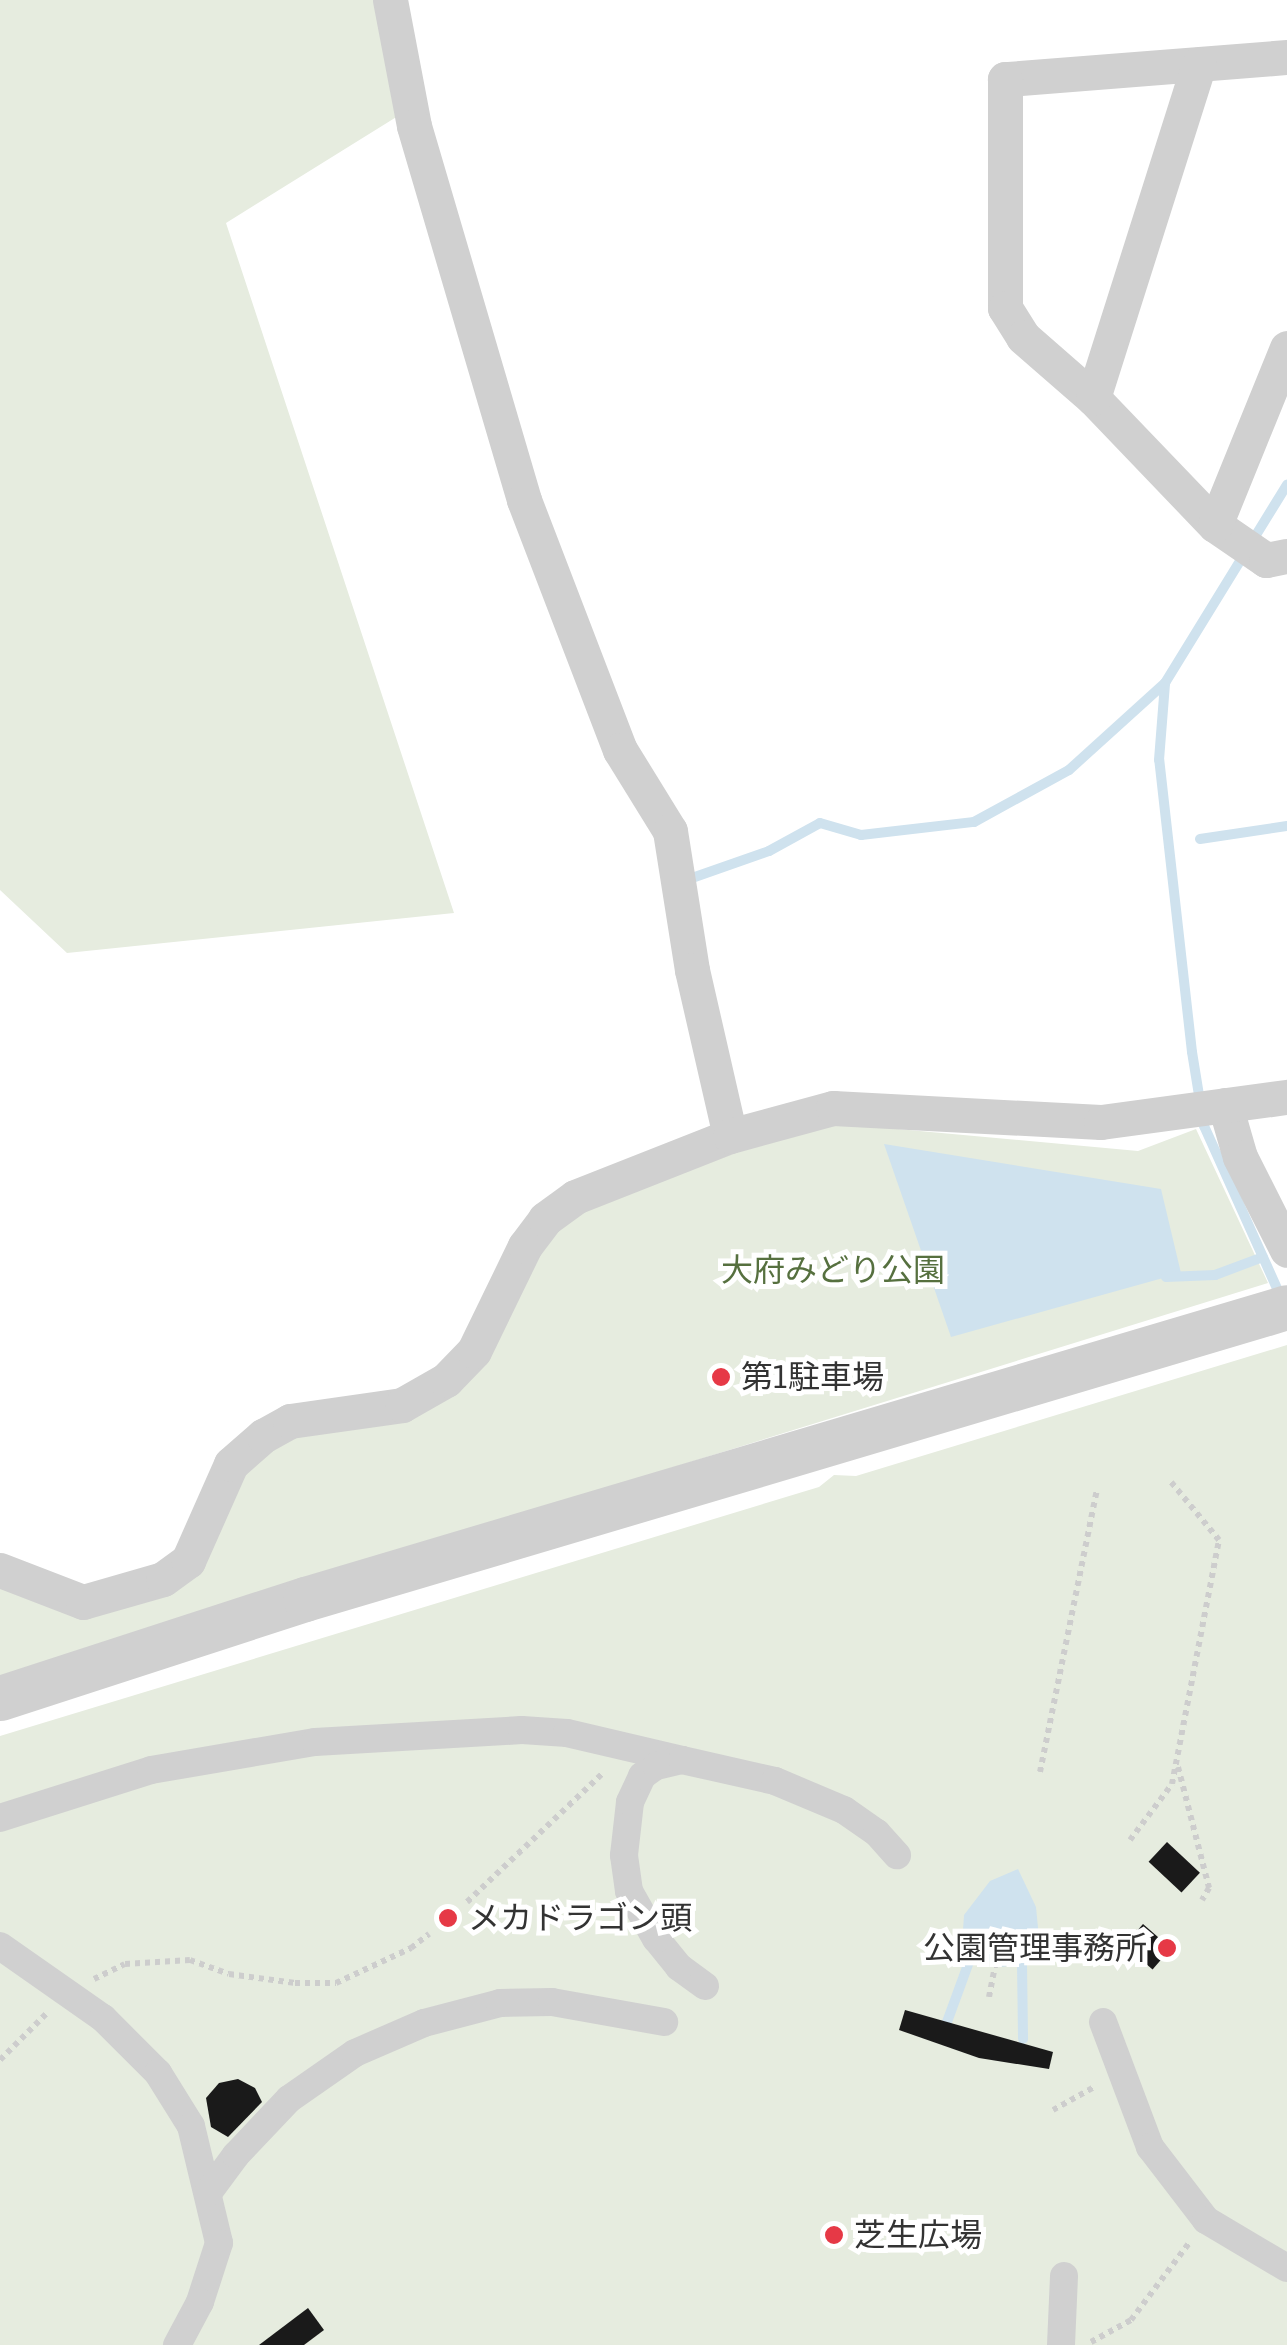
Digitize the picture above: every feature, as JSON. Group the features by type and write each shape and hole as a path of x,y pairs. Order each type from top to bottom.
{"street":[{"path":"390,0 414,126 524,500 620,750 670,831 692,970 730,1136"},
{"path":"1276,558 1224,531 1093,398 1023,337 1004,308 1005,79 1287,58"},
{"path":"1093,398 1198,64"},
{"path":"1224,531 1287,348"},
{"path":"0,1570 83,1602 163,1578 188,1561 231,1464 263,1436 290,1421 402,1406 446,1380 474,1351 524,1246 545,1220 575,1197 730,1136 833,1108 1101,1122 1287,1097"},
{"path":"1209,1109 1240,1157 1287,1250"},
{"path":"0,1698 305,1598 1277,1310"},
{"path":"0,1818 151,1770 314,1742 522,1730 567,1733 775,1781 844,1810 877,1832 898,1855"},
{"path":"682,1760 656,1766 642,1776 630,1802 624,1855 629,1890 640,1914 679,1967 705,1986"},
{"path":"0,1946 103,2018 158,2073 191,2126 218,2243 200,2302 176,2345"},
{"path":"208,2193 236,2155 289,2099 355,2053 424,2024 500,2003 552,2002 664,2022"},
{"path":"1103,2022 1150,2147 1206,2220 1287,2268"},
{"path":"1061,2345 1064,2276"}],"path":[{"path":"1130,1840 1172,1784 1218,1540 1172,1482"},
{"path":"1040,1772 1096,1490"},
{"path":"467,1902 630,1747"},
{"path":"1177,1762 1210,1888 1202,1900"},
{"path":"0,2060 25,2040 65,1993 125,1964 190,1960 229,1974 295,1984 336,1983 411,1948 430,1934"},
{"path":"989,1996 995,1965"},
{"path":"1053,2110 1092,2090 1116,2062"},
{"path":"1075,2345 1097,2340 1131,2320 1206,2220"}],"green space":[{"path":"0,0 380,0 398,116 226,223 454,913 67,953 0,890"},
{"name":"大府みどり公園","path":"843,1124 1138,1151 1196,1129 1268,1283 0,1676 0,1584 83,1613 189,1582 242,1465 271,1441 409,1415 539,1250 575,1212 805,1127"},
{"path":"1287,1345 1287,2345 0,2345 0,1736 819,1487 834,1475 856,1476"}],"water":[{"path":"884,1144 1161,1189 1181,1273 951,1337"},
{"path":"1018,1869 1036,1907 1040,1948 1022,1964 1001,1967 972,1951 963,1930 964,1915 990,1881"}],"building":[{"path":"1167,1842 1200,1873 1181,1892 1149,1862"},
{"path":"1143,1924 1171,1948 1153,1969 1125,1945"},
{"path":"905,2010 1053,2052 1049,2069 979,2058 899,2030"},
{"path":"238,2079 255,2088 262,2102 228,2137 211,2127 206,2098 219,2083"},
{"path":"308,2308 324,2330 304,2345 259,2345"}],"waterway":[{"path":"1280,1295 1204,1126 1159,760 1165,683 1287,485"},
{"path":"692,878 769,851 820,823 861,835 974,822 1069,770 1165,683"},
{"path":"1200,839 1287,826"},
{"path":"1166,1277 1215,1275 1263,1257"},
{"path":"947,2022 973,1951"},
{"path":"1022,1964 1023,2039"}],"place":[{"name":"第1駐車場","path":"721,1377"},
{"name":"メカドラゴン頭","path":"448,1918"},
{"name":"公園管理事務所","path":"1167,1948"},
{"name":"芝生広場","path":"834,2235"}]}
